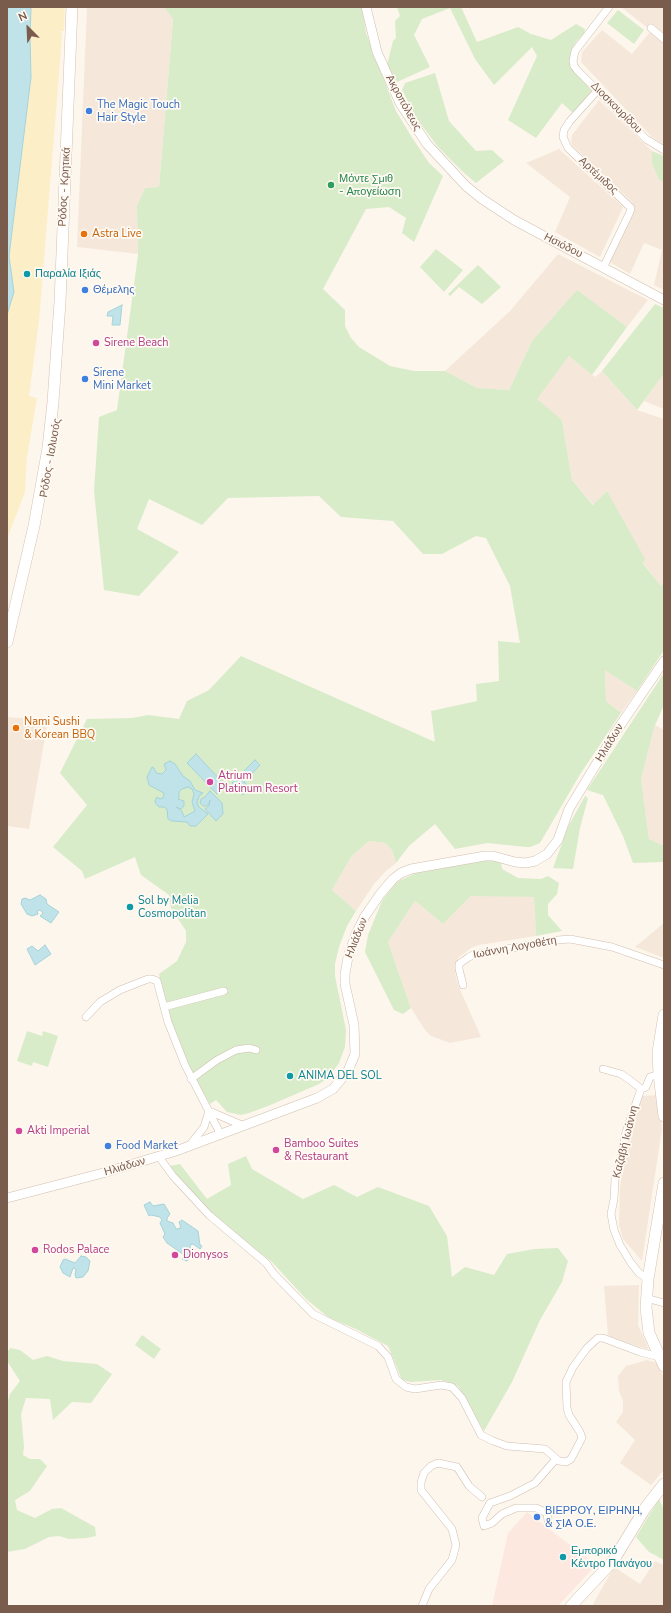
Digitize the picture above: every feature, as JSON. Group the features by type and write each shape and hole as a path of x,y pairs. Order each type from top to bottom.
{"main road":[{"name":"Ρόδος - Κρητικά","path":"56,367 69,116 72,7"},
{"name":"Ρόδος - Κρητικά","path":"65,348 79,7"},
{"name":"Ρόδος - Ιαλυσός","path":"34,526 47,490 60,404 65,348"},
{"name":"Ρόδος - Ιαλυσός","path":"34,526 48,448 56,367"},
{"path":"7,642 34,526"},
{"path":"664,1015 658,1052 664,1112"},
{"path":"662,1361 647,1326 646,1298 664,1183"},
{"path":"571,1606 613,1561 649,1503 664,1484"}],"street":[{"name":"Ακροπόλεως","path":"366,7 378,52 400,103 427,144 466,186"},
{"name":"Διοσκουρίδου","path":"609,7 575,51 573,61 577,70 646,139 664,150"},
{"path":"651,28 664,39"},
{"name":"Αρτέμιδος","path":"597,90 570,121 564,130 563,137 568,148 631,208 603,268"},
{"name":"Ησιόδου","path":"466,186 482,199 514,220 664,300"},
{"name":"Ηλιάδων","path":"7,1198 103,1173 189,1147 317,1098 333,1089 348,1071 355,1054 356,1044 354,1025 345,984 347,962 359,928 375,900 387,885 401,873 406,871 443,862 489,856 526,863 547,854 558,840 569,809 615,733 664,661"},
{"name":"Ιωάννη Λογοθέτη","path":"463,985 459,964 473,955 558,940 570,939 612,947 664,966"},
{"path":"86,1017 100,1002 120,990 152,978 157,981 164,1007 185,1065 221,1135"},
{"path":"164,1007 224,991"},
{"path":"191,1078 217,1060 236,1050 249,1048 256,1050"},
{"path":"603,1069 621,1074 641,1089 646,1087 650,1076 659,1074"},
{"name":"Καζαβή Ιωάννη","path":"641,1089 626,1132 620,1169 615,1179 614,1199 611,1214 614,1230 620,1245 631,1263 648,1279"},
{"path":"209,1111 244,1126"},
{"path":"189,1147 204,1127 209,1111"},
{"path":"159,1157 173,1176 209,1215 266,1263 274,1274 313,1314 366,1340 384,1351 388,1357 394,1375 400,1384 415,1389 441,1385 452,1387 462,1398 481,1435 506,1446 545,1449 559,1461 566,1462 571,1459 582,1438 580,1432 569,1415 567,1408 566,1382 573,1367 593,1341 598,1338 603,1338 662,1361"},
{"path":"646,1298 664,1303"},
{"path":"548,1521 547,1512 536,1508 516,1508 502,1514 492,1523 484,1526 482,1518 490,1503 510,1496 534,1483 556,1459"},
{"path":"422,1606 430,1589 452,1560 456,1545 452,1529 421,1490 421,1482 424,1473 431,1466 438,1463 457,1467 470,1486 482,1497"}],"shaded area":[{"path":"87,7 164,7 173,18 159,187 145,188 137,206 138,254 77,247"},
{"path":"621,7 664,7 664,34 654,25 649,29"},
{"path":"602,30 632,54 650,32 664,43 664,145 652,137 581,62 582,52"},
{"path":"599,100 652,151 652,164 659,180 664,182 664,290 654,285 662,250 644,243 630,274 608,261 634,207 632,202 572,145 571,141 572,135"},
{"path":"559,149 623,207 600,257 555,232 570,197 526,163"},
{"path":"558,254 648,300 627,327 577,291 532,341 509,390 477,388 445,371 510,311"},
{"path":"569,356 595,377 602,371 637,410 664,419 664,582 661,586 643,562 607,491 594,505 572,480 562,420 536,399"},
{"path":"664,374 664,409 644,401"},
{"path":"605,669 637,691 621,713 606,701"},
{"path":"7,717 48,720 29,829 7,826"},
{"path":"655,725 664,730 664,846 649,839 641,779"},
{"path":"369,841 385,843 392,850 396,863 374,884 356,911 332,890 351,857"},
{"path":"487,895 534,897 536,936 479,945 471,948 458,958 455,973 458,985 481,1037 450,1043 431,1036 425,1030 411,1008 388,942 415,901 443,924 471,896"},
{"path":"664,923 664,958 635,947"},
{"path":"658,1095 662,1129 642,1261 623,1239 619,1225 620,1188 627,1133 638,1096"},
{"path":"639,1285 638,1325 649,1350 608,1336 604,1286"},
{"path":"647,1360 657,1363 664,1378 664,1470 651,1485 620,1463 635,1440 616,1422 623,1412 623,1401 619,1391 618,1376 626,1366"},
{"path":"527,1512 596,1565 558,1606 492,1606 508,1533"},
{"path":"655,1561 664,1565 664,1606 592,1606 614,1567 640,1584"}],"green space":[{"path":"164,7 362,7 366,33 396,111 429,163 443,176 414,242 402,233 406,218 389,207 366,209 323,289 345,310 345,326 351,338 359,347 390,366 414,371 445,371 477,388 509,390 532,341 577,290 627,327 592,375 569,356 537,399 562,420 572,480 593,505 607,491 645,559 643,563 661,586 664,582 664,650 637,691 605,670 606,701 621,713 579,776 540,843 526,847 487,843 455,849 435,824 409,846 396,863 392,850 385,843 369,841 351,857 332,890 356,911 347,926 339,947 335,964 335,976 346,1030 345,1047 339,1063 327,1079 319,1084 268,1106 241,1115 227,1112 216,1100 210,1104 191,1071 167,1011 159,974 177,961 186,942 186,931 171,908 169,895 141,875 135,857 85,879 82,871 53,847 87,805 60,773 87,719 132,718 148,715 179,719 187,701 209,690 241,656 435,742 431,711 477,701 476,684 499,681 498,641 520,643 510,586 486,538 476,536 442,554 423,554 393,521 341,517 319,496 228,498 202,525 149,499 137,529 179,552 139,596 104,590 94,491 99,417 117,410 138,255 137,206 145,188 159,187 173,19"},
{"path":"397,7 461,7 477,42 518,27 531,34 551,40 576,24 585,29 584,33 576,42 571,51 570,58 574,71 594,93 574,114 562,103 536,138 508,120 537,56 532,47 494,85 475,59 450,8 422,19 414,35 430,67 395,83 387,65 393,41 396,38 395,21 400,16"},
{"path":"618,10 644,30 634,44 607,23"},
{"path":"435,73 449,121 476,151 492,150 504,161 476,183 438,147 417,119 402,90 405,83"},
{"path":"652,151 664,156 664,182 659,180 652,164"},
{"path":"436,249 463,270 444,292 420,267"},
{"path":"478,265 501,287 482,304 459,287 450,296 448,294"},
{"path":"655,304 664,308 664,374 637,410 602,371"},
{"path":"664,673 664,705 655,725 641,779 649,839 664,846 664,862 633,863 623,836 603,795 587,790"},
{"path":"585,796 588,798 580,828 573,869 553,868 568,827"},
{"path":"483,858 501,862 502,869 518,878 541,879 548,876 559,883 557,894 548,904 548,915 562,931 536,936 534,897 471,896 443,924 415,901 388,942 411,1008 403,1014 394,1010 365,952 368,935 382,901 395,884 416,873 470,863"},
{"path":"27,1031 42,1036 43,1031 58,1036 48,1067 33,1062 32,1066 17,1061"},
{"path":"246,1156 252,1169 303,1199 334,1185 357,1197 378,1187 429,1206 447,1236 452,1277 465,1267 494,1275 507,1254 534,1249 558,1248 568,1261 562,1282 540,1320 512,1382 484,1431 458,1386 441,1380 411,1382 402,1380 388,1346 356,1329 329,1318 305,1298 272,1262 211,1216 164,1167 180,1164 207,1199 231,1185 228,1164"},
{"path":"142,1335 161,1349 154,1359 135,1345"},
{"path":"10,1348 20,1350 33,1360 47,1356 63,1361 97,1364 112,1374 91,1403 72,1402 53,1420 50,1399 26,1398 21,1414 24,1446 23,1455 30,1459 40,1459 47,1466 30,1491 15,1500 17,1510 35,1518 52,1509 61,1508 95,1527 96,1536 69,1539 59,1536 49,1537 25,1549 7,1552 7,1404 10,1394 20,1381 7,1361 7,1353"},
{"path":"659,1499 664,1509 664,1560 649,1552 636,1537"}],"sand":[{"name":"Παραλία Ιξιάς","path":"31,7 65,7 64,31 61,31 62,37 39,321 29,396 37,398 27,457 25,492 7,539 7,315 14,292 9,256 31,77"}],"water":[{"path":"7,7 31,7 31,77 9,256 14,292 7,315"},
{"path":"122,305 120,325 112,325 113,316 107,316 108,312"},
{"path":"196,754 225,785 217,794 187,763"},
{"path":"255,760 260,765 244,782 250,788 243,795 232,783"},
{"path":"170,761 175,764 183,776 190,781 195,790 203,793 199,796 197,803 199,807 208,814 196,826 190,826 187,822 172,821 168,819 167,809 164,807 159,807 156,804 155,801 157,797 160,799 163,798 164,793 149,785 147,777 152,767 156,773 162,774 166,770 164,764","holes":["188,787 192,789 194,794 192,802 195,811 184,817 182,811 176,807 181,809 184,806 184,801 178,799 179,792"]},
{"path":"210,791 222,803 223,814 216,821 205,809 209,806 210,800 209,804 206,806 203,806 200,803 201,799"},
{"path":"40,895 46,899 47,904 59,912 51,923 40,916 43,913 40,910 37,911 38,914 32,916 27,914 21,904 22,899 25,898 30,900"},
{"path":"45,945 51,954 35,965 27,949 32,946 38,951"},
{"path":"150,1202 153,1206 164,1204 170,1214 167,1221 173,1223 176,1229 181,1228 179,1222 182,1220 198,1231 200,1245 202,1246 200,1249 193,1244 190,1245 191,1256 187,1261 182,1259 184,1255 167,1243 163,1237 165,1234 160,1223 162,1220 160,1217 149,1216 144,1205"},
{"path":"81,1256 86,1257 90,1261 88,1271 83,1277 76,1278 76,1269 73,1268 70,1277 63,1273 60,1267 63,1260 65,1259 75,1263"}],"place":[{"name":"The Magic Touch Hair Style","path":"89,111"},
{"name":"Μόντε Σμιθ - Απογείωση","path":"331,185"},
{"name":"Astra Live","path":"84,234"},
{"name":"Παραλία Ιξιάς","path":"27,274"},
{"name":"Θέμελης","path":"85,290"},
{"name":"Sirene Beach","path":"96,343"},
{"name":"Sirene Mini Market","path":"85,379"},
{"name":"Nami Sushi & Korean BBQ","path":"16,728"},
{"name":"Atrium Platinum Resort","path":"210,782"},
{"name":"Sol by Melia Cosmopolitan","path":"130,907"},
{"name":"ANIMA DEL SOL","path":"290,1076"},
{"name":"Akti Imperial","path":"19,1131"},
{"name":"Food Market","path":"108,1146"},
{"name":"Bamboo Suites & Restaurant","path":"276,1150"},
{"name":"Rodos Palace","path":"35,1250"},
{"name":"Dionysos","path":"175,1255"},
{"name":"ΒΙΕΡΡΟΥ, ΕΙΡΗΝΗ, & ΣΙΑ Ο.Ε.","path":"537,1517"},
{"name":"Εμπορικό Κέντρο Πανάγου","path":"563,1557"}]}
